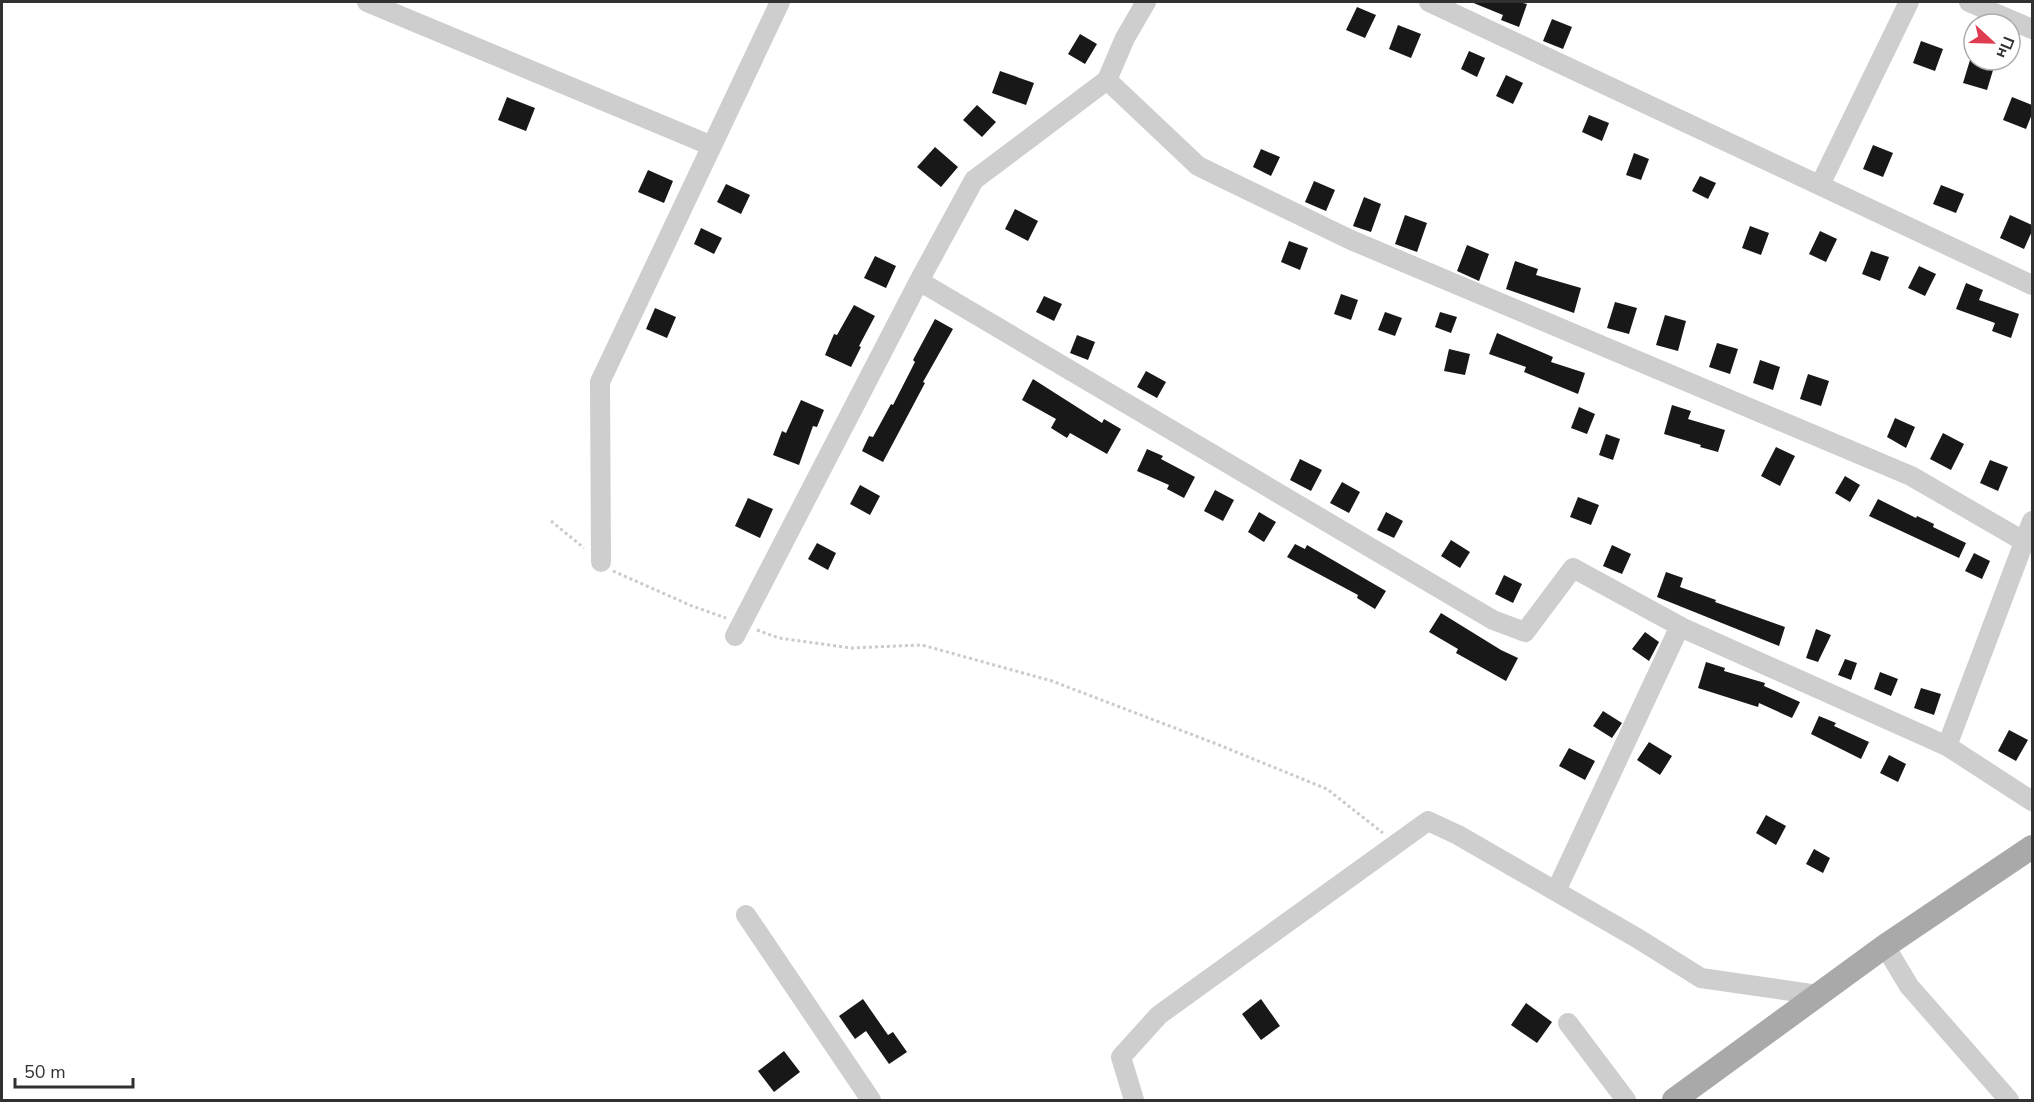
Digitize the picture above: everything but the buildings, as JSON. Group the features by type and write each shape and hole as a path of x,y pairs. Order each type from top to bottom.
{"main road":[{"path":"1674,1101 1885,946 2032,847"}],"street":[{"path":"368,2 712,146"},
{"path":"601,562 600,382 780,2"},
{"path":"738,629 974,180 1107,80 1125,38 1146,2"},
{"path":"1429,2 2032,285"},
{"path":"1820,185 1909,2"},
{"path":"1969,2 2032,29"},
{"path":"1107,80 1198,166 1351,240 1911,476 2025,542"},
{"path":"919,281 1493,620 1525,632 1573,568 1680,626 1947,747 2032,801"},
{"path":"1947,747 2032,521"},
{"path":"1556,891 1680,626"},
{"path":"1134,1101 1120,1057 1159,1015 1428,821 1458,835 1556,891 1701,978 1818,995"},
{"path":"746,915 871,1101"},
{"path":"1885,946 1909,986 2009,1101"},
{"path":"1568,1023 1626,1101"}],"path":[{"path":"551,521 616,574 692,606 738,629 780,638 851,648 922,645 1052,681 1327,789 1396,843"}]}
